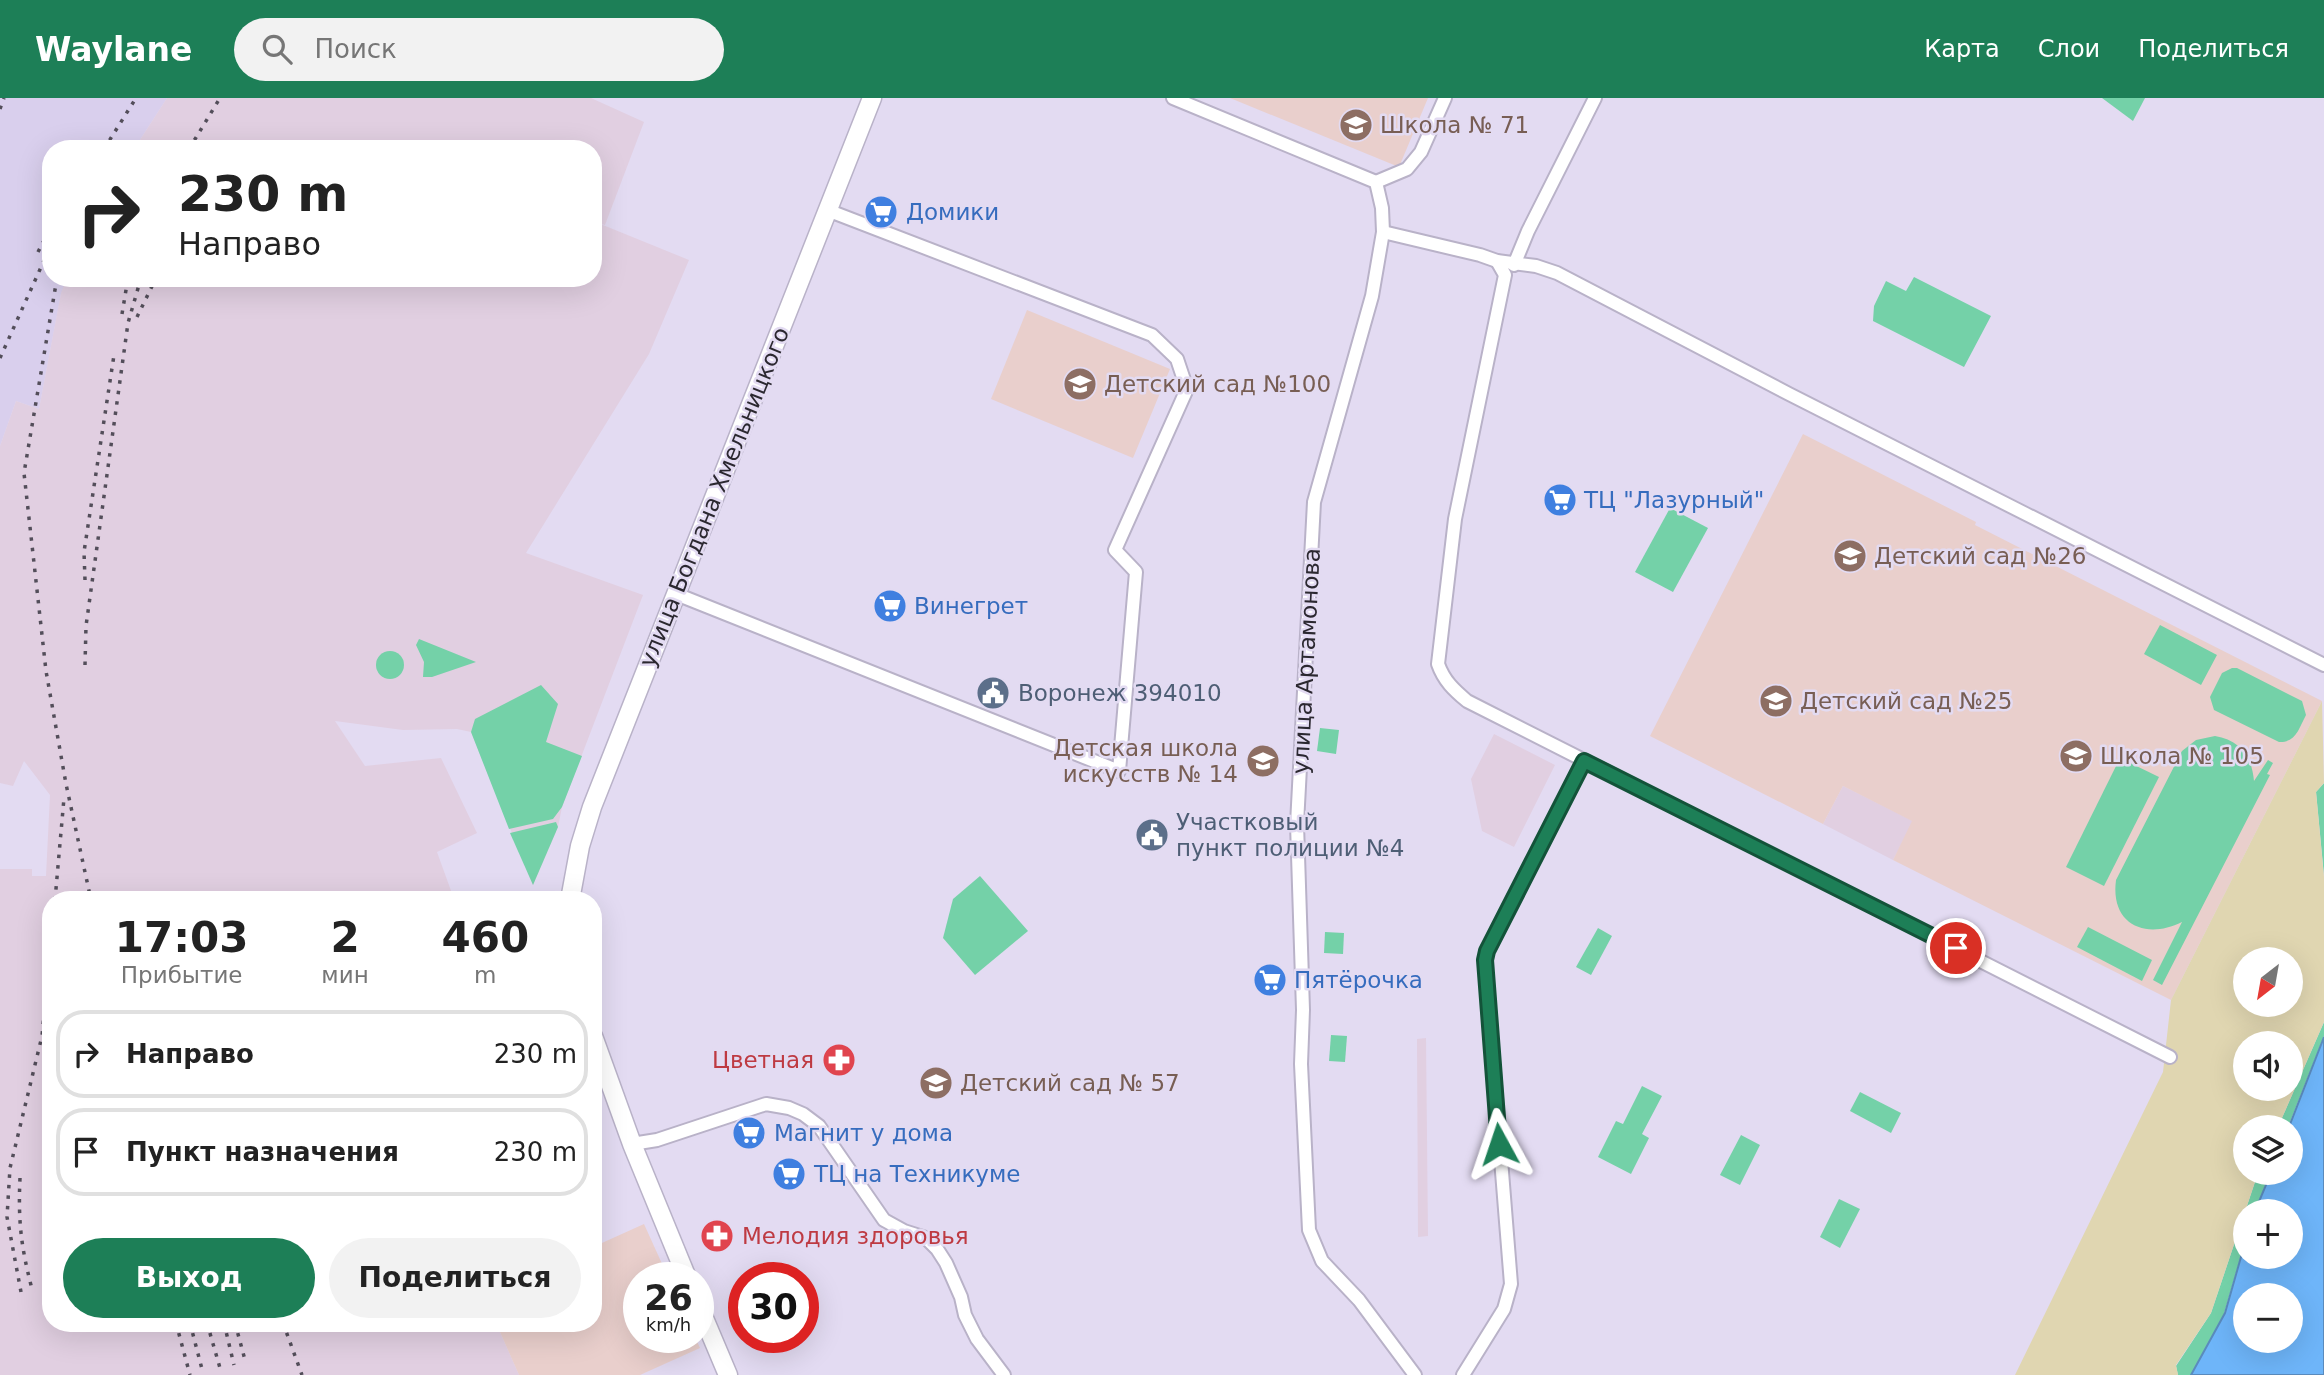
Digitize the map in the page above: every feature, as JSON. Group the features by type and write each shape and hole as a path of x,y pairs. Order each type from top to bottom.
{"main road":[{"name":"улица Богдана Хмельницкого","path":"572,891 580,846 592,807 872,98"},
{"path":"602,1061 632,1144 680,1262"},
{"path":"714,1342 728,1375"}],"street":[{"path":"1173,98 1376,182 1407,169 1421,152 1445,98"},
{"path":"1514,265 1532,223 1595,98"},
{"name":"улица Артамонова","path":"1376,182 1382,208 1383,232 1372,296 1314,502 1297,824 1303,1010 1301,1064 1309,1230 1322,1261 1359,1300 1415,1375"},
{"path":"676,594 1119,771 1136,572 1115,550 1187,389 1177,359 1152,335 827,210"},
{"path":"1383,232 1557,273 1789,394 2324,665"},
{"path":"1497,261 1505,275 1455,519 1438,664 1443,678 1467,701 2170,1057"},
{"path":"1463,1375 1504,1309 1511,1284 1485,960 1487,951 1584,761"},
{"path":"632,1144 657,1140 766,1104 789,1108 803,1114 818,1126 884,1220 904,1231 926,1238 937,1249 961,1297 965,1315 977,1339 1004,1375"}],"shaded area":[{"path":"0,98 167,98 140,140 42,140 42,287 64,287 39,409 16,401 0,446"},
{"path":"167,98 591,98 644,122 605,225 602,224 602,140 140,140"},
{"name":"Школа № 71","path":"1230,98 1428,98 1399,167"},
{"path":"602,225 689,260 649,354 526,553 643,595 562,807 558,827 533,885 471,732 457,729 403,730 335,721 365,766 441,758 477,833 437,852 451,891 42,891 42,1332 500,1332 519,1375 0,1375 0,869 32,869 32,876 46,876 50,795 24,761 13,786 0,783 0,446 16,401 39,409 63,287 602,287"},
{"name":"Детский сад №100","path":"1027,310 1170,369 1133,458 991,399"},
{"name":"Школа № 105","path":"1803,434 1976,522 1975,525 2322,701 2171,1000 1893,860 1912,821 1843,786 1823,824 1650,736"},
{"path":"1494,734 1555,765 1514,847 1482,831 1471,779"},
{"path":"1843,786 1913,821 1893,860 1823,824"},
{"path":"1426,1038 1428,1236 1418,1237 1417,1039"},
{"path":"644,1224 661,1262 623,1262 623,1353 689,1353 640,1375 519,1375 500,1332 602,1332 602,1243"}],"green space":[{"path":"2102,98 2145,98 2133,121"},
{"path":"1914,277 1991,316 1964,367 1873,321 1874,306 1886,281 1906,291"},
{"path":"1670,508 1708,528 1673,592 1635,572"},
{"path":"2160,625 2217,655 2201,685 2144,654"},
{"path":"419,639 476,662 432,677 423,677 424,662 416,645"},
{"path":"390,651 400,655 404,665 400,675 390,679 380,675 376,665 380,655"},
{"path":"2237,668 2302,701 2306,715 2293,737 2279,742 2214,710 2210,697 2222,673"},
{"path":"541,685 558,704 546,742 582,756 562,807 553,819 509,829 471,732 475,719"},
{"path":"1320,728 1339,730 1336,754 1317,751"},
{"path":"2215,736 2231,741 2243,751 2251,764 2254,781 2268,760 2273,763 2267,774 2270,775 2162,985 2153,980 2182,922 2156,929 2133,925 2119,908 2116,880 2182,751 2196,740"},
{"path":"2120,758 2159,777 2104,886 2066,867"},
{"path":"2324,783 2324,876 2316,792"},
{"path":"556,822 558,827 533,885 510,833"},
{"path":"980,876 1028,931 975,975 943,938 953,899"},
{"path":"2088,927 2152,960 2142,981 2077,947"},
{"path":"1598,928 1612,936 1591,975 1576,967"},
{"path":"1325,932 1344,933 1343,954 1324,953"},
{"path":"2324,1022 2324,1036 2303,1089 2303,1070"},
{"path":"1331,1035 1347,1036 1345,1062 1329,1061"},
{"path":"1642,1086 1662,1096 1642,1134 1649,1138 1631,1174 1598,1157 1616,1121 1623,1124"},
{"path":"1860,1092 1901,1113 1891,1133 1850,1111"},
{"path":"2289,1101 2298,1101 2293,1115 2283,1115"},
{"path":"1741,1135 1760,1145 1740,1185 1720,1175"},
{"path":"2254,1185 2265,1185 2260,1199 2249,1199"},
{"path":"1839,1199 1860,1209 1840,1248 1820,1237"},
{"path":"2233,1248 2233,1269 2237,1269 2223,1317 2191,1375 2178,1375 2176,1366 2211,1313"}],"sand":[{"path":"2322,701 2324,783 2316,792 2324,877 2324,1022 2303,1070 2303,1031 2233,1031 2233,1101 2289,1101 2283,1115 2233,1115 2233,1185 2254,1185 2249,1199 2233,1199 2233,1247 2211,1313 2176,1365 2178,1375 2015,1375 2163,1072 2171,1000"}],"water":[{"path":"2324,1037 2324,1375 2191,1375 2225,1313 2233,1285 2233,1353 2303,1353 2303,1283 2234,1283 2238,1269 2303,1269 2303,1199 2260,1199 2266,1185 2303,1185 2303,1115 2294,1115 2299,1101 2303,1101 2303,1091"}],"railway":[{"path":"0,109 4,98"},
{"path":"110,140 136,98"},
{"path":"194,140 220,98"},
{"path":"38,252 42,244"},
{"path":"0,358 42,265"},
{"path":"55,287 24,473 46,671 89,891"},
{"path":"122,314 126,287"},
{"path":"85,665 86,626 128,323 138,287"},
{"path":"137,317 152,287"},
{"path":"85,580 84,552 114,355"},
{"path":"56,891 64,798"},
{"path":"21,1292 7,1217 10,1168 42,1036"},
{"path":"20,1178 21,1234 32,1289"},
{"path":"178,1332 190,1375"},
{"path":"192,1332 203,1373"},
{"path":"210,1332 220,1368"},
{"path":"226,1332 234,1365"},
{"path":"237,1332 245,1360"},
{"path":"286,1332 302,1375"}],"place":[{"name":"Школа № 71","path":"1356,125"},
{"name":"Домики","path":"881,212"},
{"name":"Детский сад №100","path":"1080,384"},
{"name":"ТЦ \"Лазурный\"","path":"1560,500"},
{"name":"Детский сад №26","path":"1850,556"},
{"name":"Винегрет","path":"890,606"},
{"name":"Воронеж 394010","path":"993,693"},
{"name":"Детский сад №25","path":"1776,701"},
{"name":"Школа № 105","path":"2076,756"},
{"name":"Детская школа искусств № 14","path":"1263,761"},
{"name":"Участковый пункт полиции №4","path":"1152,835"},
{"name":"Пятёрочка","path":"1270,980"},
{"name":"Цветная","path":"839,1060"},
{"name":"Детский сад № 57","path":"936,1083"},
{"name":"Магнит у дома","path":"749,1133"},
{"name":"ТЦ на Техникуме","path":"789,1174"},
{"name":"Мелодия здоровья","path":"717,1236"}],"route":[{"path":"1499,1144 1485,960 1487,951 1584,761 1956,948"}]}
